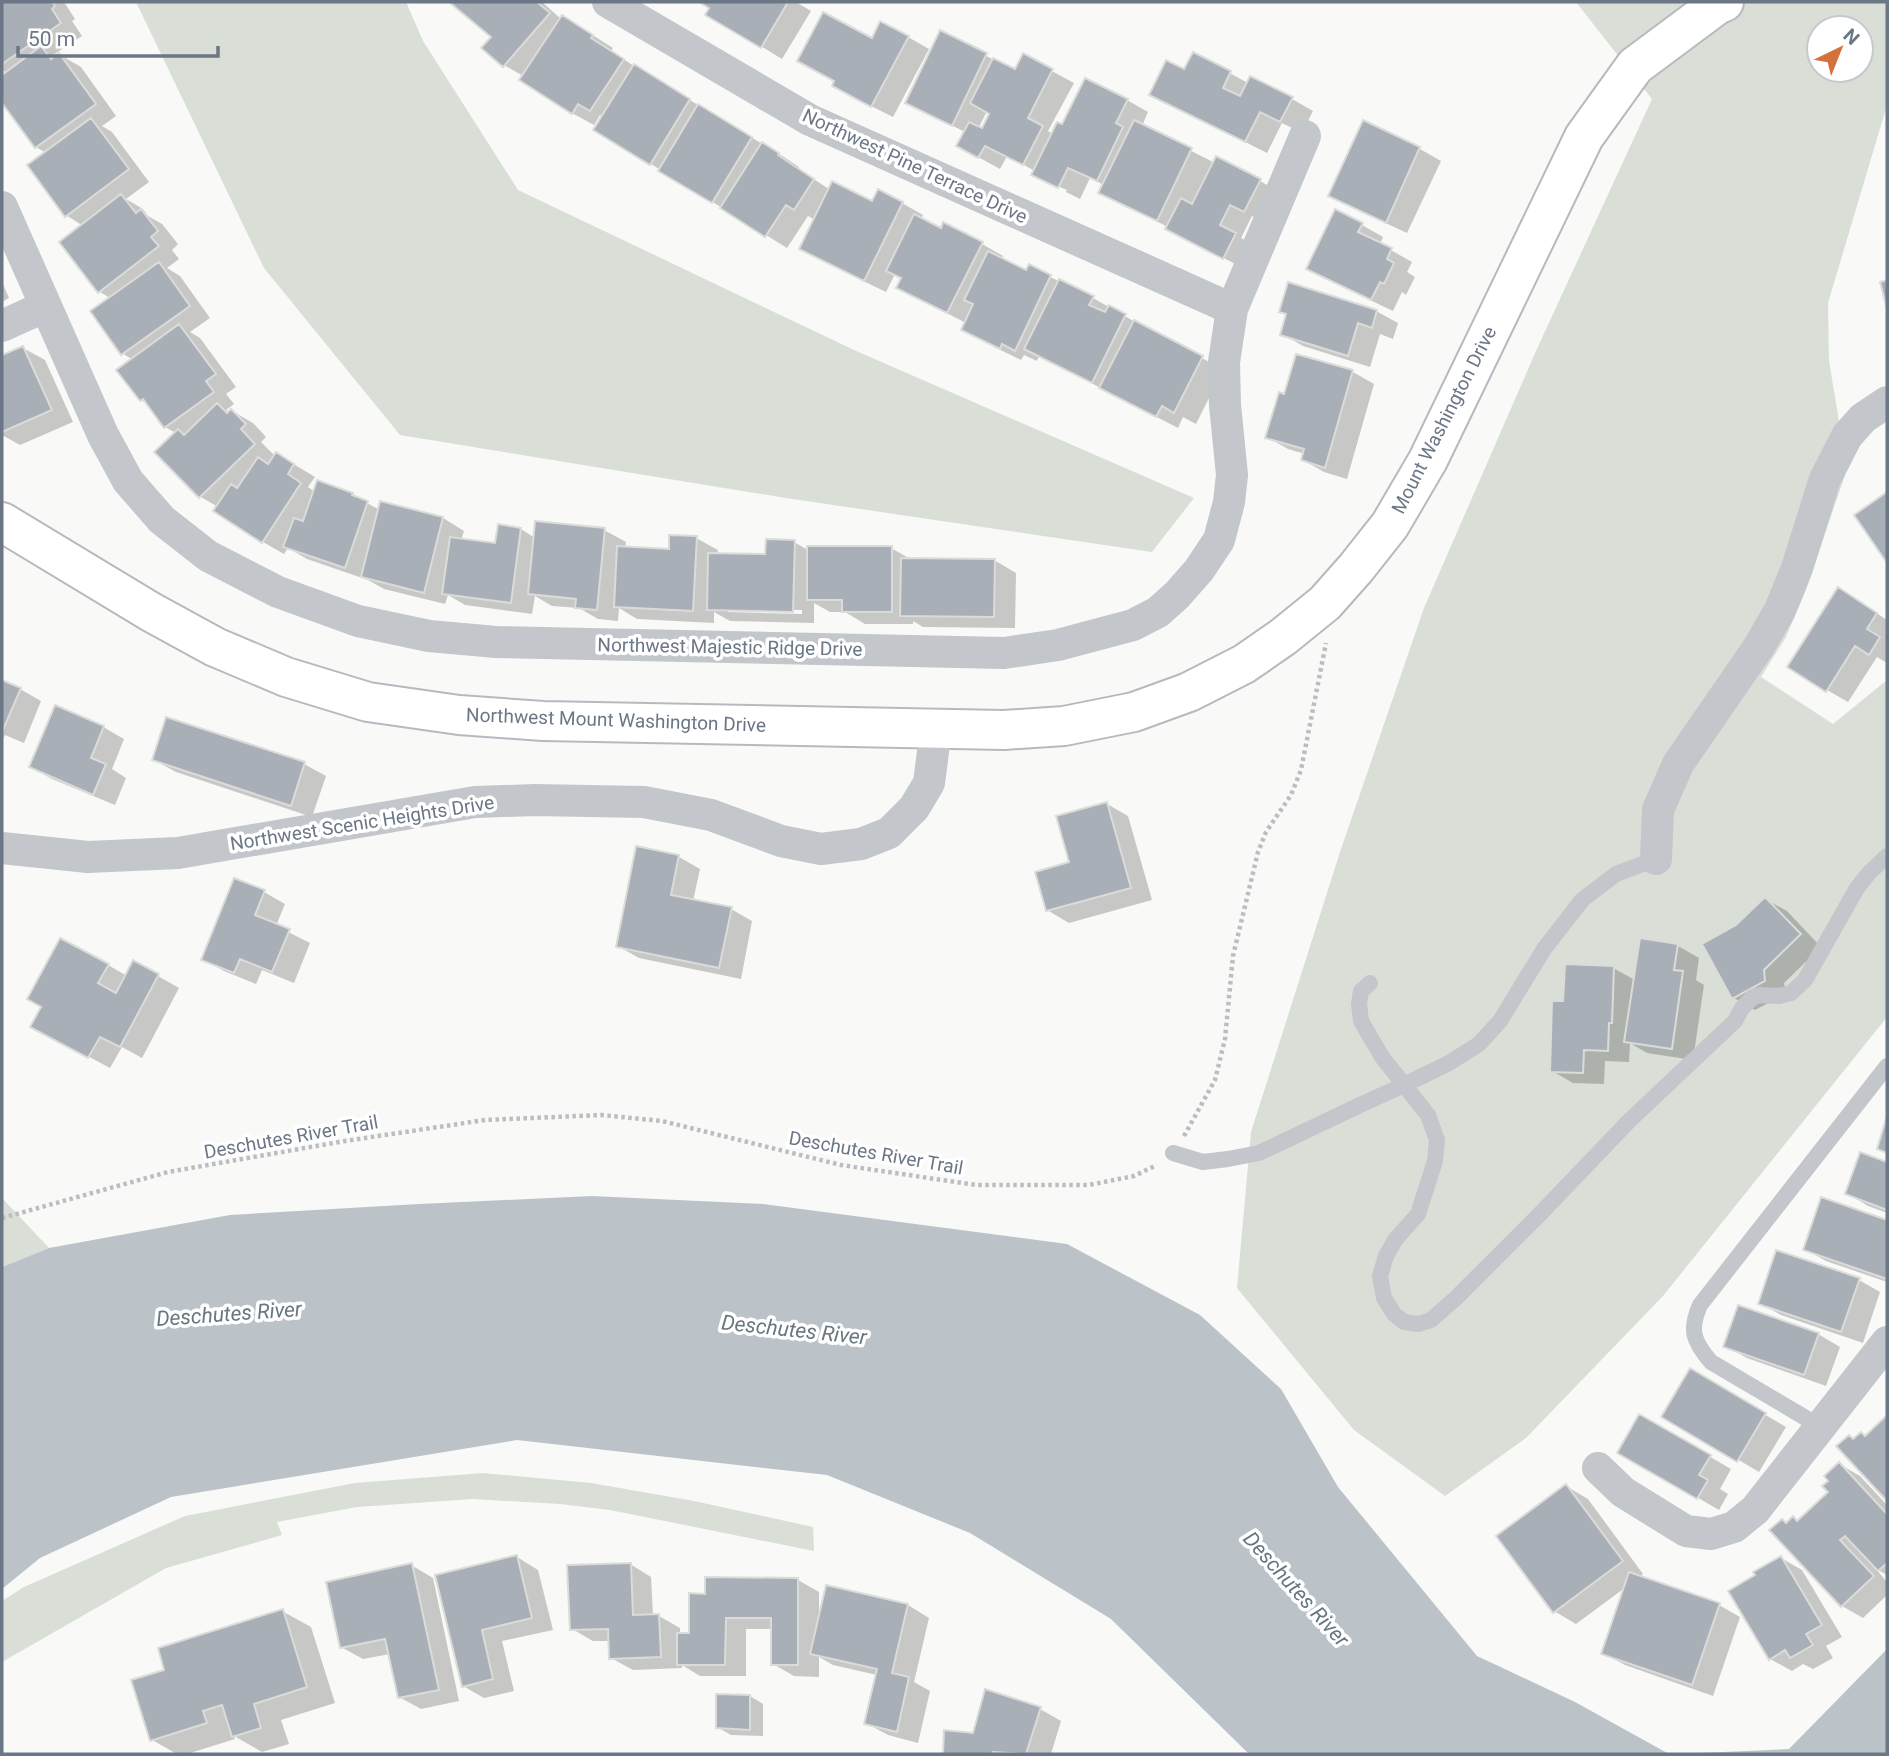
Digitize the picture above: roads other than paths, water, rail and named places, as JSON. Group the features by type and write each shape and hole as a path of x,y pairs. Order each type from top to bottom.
{"main road":[{"name":"Mount Washington Drive","path":"1064,726 1134,712 1189,692 1244,664 1325,603 1390,525 1428,460 1584,138 1635,66 1724,2"},
{"name":"Northwest Mount Washington Drive","path":"2,522 215,648 286,677 368,702 459,715 543,721 1004,730 1064,726"}],"street":[{"name":"Northwest Pine Terrace Drive","path":"608,2 810,120 1232,309"},
{"name":"Northwest Majestic Ridge Drive","path":"2,206 103,435 128,481 162,520 208,556 278,592 358,621 429,636 496,642 1004,653 1058,645 1133,625 1158,612 1199,570 1219,540 1229,502 1232,475 1224,362 1232,309 1305,136"},
{"path":"2,326 46,306"},
{"path":"1656,859 1658,810 1678,764 1758,648 1780,610 1797,568 1825,479 1847,436 1863,418 1887,402"},
{"name":"Northwest Scenic Heights Drive","path":"2,848 88,858 178,853 475,802 535,800 644,802 711,815 782,841 821,849 861,844 889,833 914,808 929,783 936,728"},
{"path":"1598,1468 1623,1492 1686,1531 1711,1534 1734,1527 1755,1510 1887,1342"}],"lane":[{"path":"1370,983 1361,991 1361,1021 1382,1057 1428,1115 1437,1140 1435,1161 1418,1214 1395,1240 1386,1256 1380,1276 1384,1298 1394,1314 1404,1322 1419,1324 1432,1320 1456,1298 1629,1121 1735,1021 1750,999 1760,995 1779,996 1791,993 1805,980 1857,888 1868,873 1887,856"},
{"path":"1172,1153 1203,1162 1259,1153 1449,1063 1479,1044 1500,1021 1544,949 1583,900 1616,874 1656,859"},
{"path":"1821,1427 1711,1362 1702,1352 1694,1335 1694,1320 1700,1305 1887,1066"}],"water":[{"name":"Deschutes River","path":"592,1196 763,1204 1067,1244 1200,1315 1281,1389 1338,1487 1477,1656 1575,1702 1669,1754 1249,1754 1111,1619 970,1533 827,1475 517,1440 171,1497 40,1558 2,1589 2,1267 49,1248 230,1215"},
{"path":"1887,1649 1887,1754 1678,1754 1789,1749"}]}
